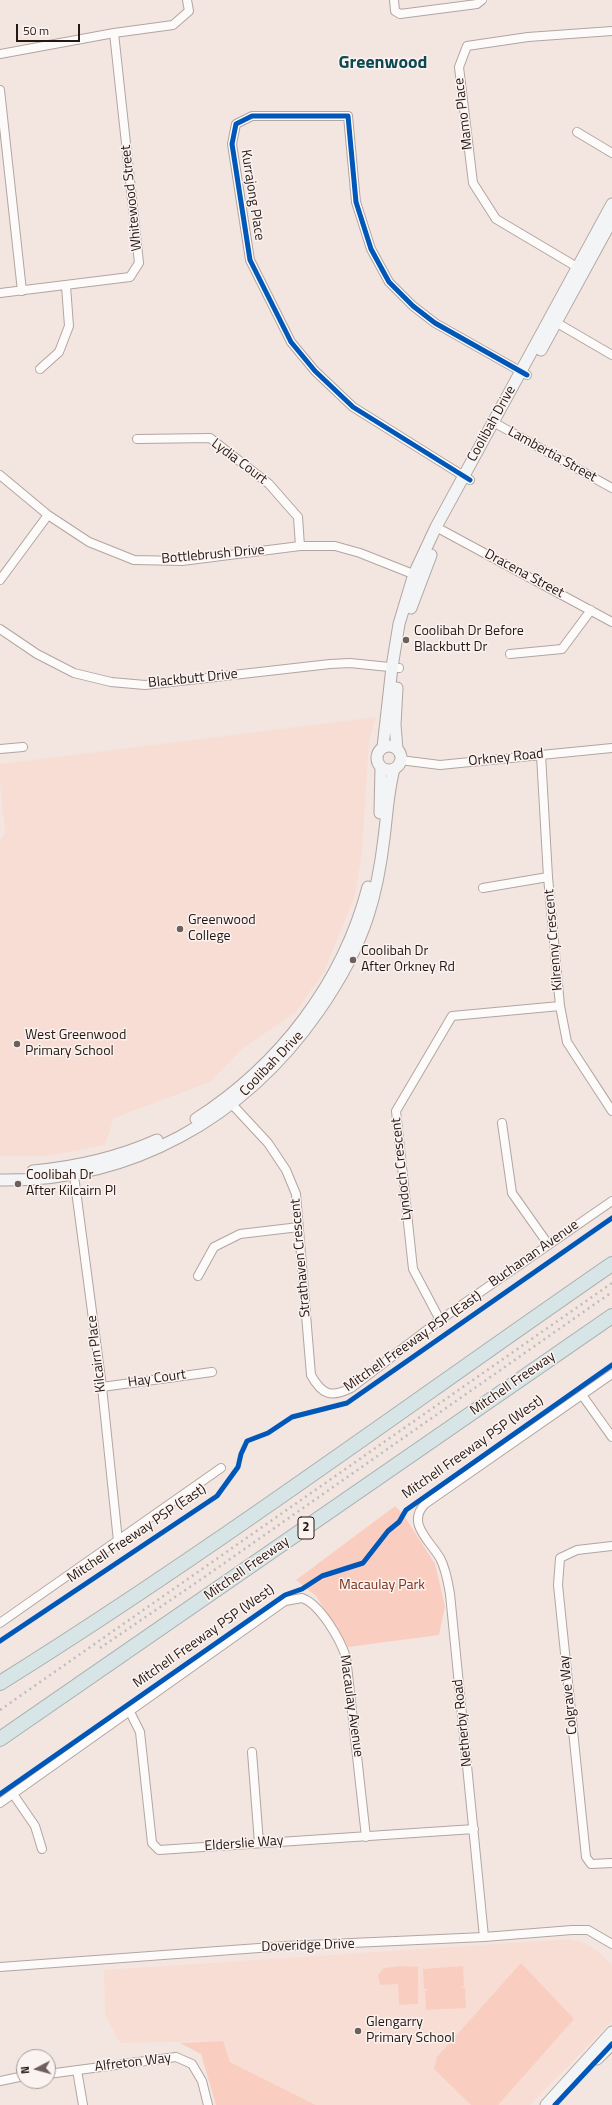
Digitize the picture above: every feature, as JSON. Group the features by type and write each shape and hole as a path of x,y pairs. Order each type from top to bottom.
{"highway":[{"path":"0,1683 101,1619 358,1442 612,1264"},
{"name":"Mitchell Freeway","path":"0,1739 612,1316"}],"main road":[{"name":"Coolibah Drive","path":"383,748 395,668 399,624 418,576 439,528 610,218 612,204"},
{"name":"Coolibah Drive","path":"395,668 397,749"},
{"path":"389,746 397,749 400,754 397,765 386,770 377,762 377,756 383,748 389,746"},
{"name":"Coolibah Drive","path":"0,1180 73,1171 146,1145 229,1102 286,1054 331,993 354,951 369,915 378,875 397,765"},
{"name":"Coolibah Drive","path":"229,1102 288,1040 318,999 347,947 358,920 372,873 380,816 381,767"},
{"name":"Coolibah Drive","path":"0,1172 73,1171"},
{"path":"546,2105 612,2032"},
{"path":"555,2105 612,2044"}],"street":[{"path":"0,54 114,33 173,25 189,11 187,0"},
{"path":"394,0 395,11 400,14 477,4 482,0"},
{"name":"Mamo Place","path":"581,270 496,218 483,202 472,183 459,67 467,46 528,36 612,31"},
{"name":"Whitewood Street","path":"0,293 130,277 139,263 114,33"},
{"path":"0,90 22,291"},
{"name":"Kurrajong Place","path":"467,478 353,407 315,371 291,342 250,260 232,144 236,124 252,116 348,116 356,202 371,250 389,282 412,306 435,323 524,373"},
{"path":"577,132 612,153"},
{"path":"40,369 59,352 70,326 66,286"},
{"path":"552,321 612,355"},
{"name":"Lambertia Street","path":"496,424 612,488"},
{"name":"Lydia Court","path":"137,439 210,438 269,484 298,517 300,546"},
{"name":"Bottlebrush Drive","path":"0,475 48,516 89,542 134,560 182,561 300,546 335,546 346,548 418,576"},
{"path":"0,580 48,516"},
{"name":"Dracena Street","path":"439,528 612,622"},
{"path":"510,654 562,648 590,610"},
{"name":"Blackbutt Drive","path":"0,629 37,654 74,673 112,682 145,685 350,663 395,668"},
{"path":"0,749 23,747"},
{"name":"Orkney Road","path":"397,765 440,765 612,748"},
{"name":"Kilrenny Crescent","path":"541,754 548,876 560,1006 567,1042 610,1105"},
{"path":"483,888 548,876"},
{"name":"Lyndoch Crescent","path":"440,1320 412,1269 396,1111 452,1016 560,1006"},
{"name":"Strathaven Crescent","path":"229,1102 268,1143 286,1170 296,1194 311,1375 318,1388"},
{"path":"502,1123 512,1193 548,1244"},
{"name":"Kilcairn Place","path":"73,1171 102,1387 118,1541"},
{"name":"Buchanan Avenue","path":"318,1388 327,1393 339,1394 351,1388 440,1320 612,1201"},
{"path":"198,1276 214,1247 233,1237 240,1234 299,1227"},
{"name":"Hay Court","path":"102,1387 212,1372"},
{"path":"612,1374 582,1395 612,1437"},
{"name":"Netherby Road","path":"484,1937 448,1581 440,1558 419,1528 418,1517 425,1504 582,1395"},
{"path":"0,1623 221,1468"},
{"name":"Colgrave Way","path":"612,1546 577,1550 560,1558 558,1585 586,1857 591,1864 612,1863"},
{"name":"Macaulay Avenue","path":"0,1803 285,1601 296,1598 307,1600 316,1607 336,1636 346,1657 366,1836"},
{"name":"Elderslie Way","path":"130,1712 140,1732 151,1839 154,1846 162,1850 474,1829"},
{"path":"252,1752 259,1843"},
{"path":"13,1794 35,1826 42,1849"},
{"name":"Doveridge Drive","path":"0,1967 286,1946 484,1937 551,1931 588,1930 612,1944"},
{"name":"Alfreton Way","path":"56,2073 176,2057 192,2064 202,2081 208,2105"},
{"name":"Alfreton Way","path":"77,2070 83,2105"},
{"path":"0,2082 16,2078"}],"shaded area":[{"name":"Greenwood College","path":"376,717 369,741 362,853 355,895 324,972 296,1012 242,1049 210,1082 114,1118 105,1145 47,1156 0,1156 0,840 5,833 0,783 0,764"},
{"name":"Glengarry Primary School","path":"570,1939 584,1943 598,1951 612,1965 612,2021 530,2105 316,2105 230,2062 223,2041 120,2043 105,2015 104,1970"}],"green space":[{"name":"Macaulay Park","path":"395,1506 403,1514 435,1564 445,1606 439,1635 348,1647 316,1596 296,1580"},
{"path":"521,1963 574,2019 498,2105 471,2105 434,2069 437,2057"},
{"path":"401,1966 418,1967 418,2004 399,2005 398,1984 380,1985 378,1975 384,1968"},
{"path":"463,1966 464,1986 461,1988 465,1988 466,2008 426,2010 425,1991 428,1989 424,1989 423,1969"},
{"path":"223,2041 230,2062 316,2105 216,2105 201,2054 180,2043"}],"railway":[{"path":"0,1710 612,1283"},
{"path":"100,1648 203,1578 612,1292"}],"cycle path":[{"path":"470,480 353,407 315,371 291,342 250,260 232,144 236,124 252,116 348,116 356,202 371,249 389,282 413,306 435,323 527,375"},
{"name":"Mitchell Freeway PSP (East)","path":"0,1641 217,1496 238,1467 241,1454 247,1441 268,1433 292,1417 347,1403 612,1218"},
{"name":"Mitchell Freeway PSP (West)","path":"0,1794 285,1595 302,1589 322,1576 363,1563 388,1531 399,1522 406,1510 612,1365"},
{"path":"555,2105 612,2044"}],"place":[{"name":"Coolibah Dr Before Blackbutt Dr","path":"406,640"},
{"name":"Greenwood College","path":"180,929"},
{"name":"Coolibah Dr After Orkney Rd","path":"353,960"},
{"name":"West Greenwood Primary School","path":"17,1044"},
{"name":"Coolibah Dr After Kilcairn Pl","path":"18,1184"},
{"name":"Glengarry Primary School","path":"358,2031"}],"district":[{"name":"Greenwood","path":"383,64"}]}
